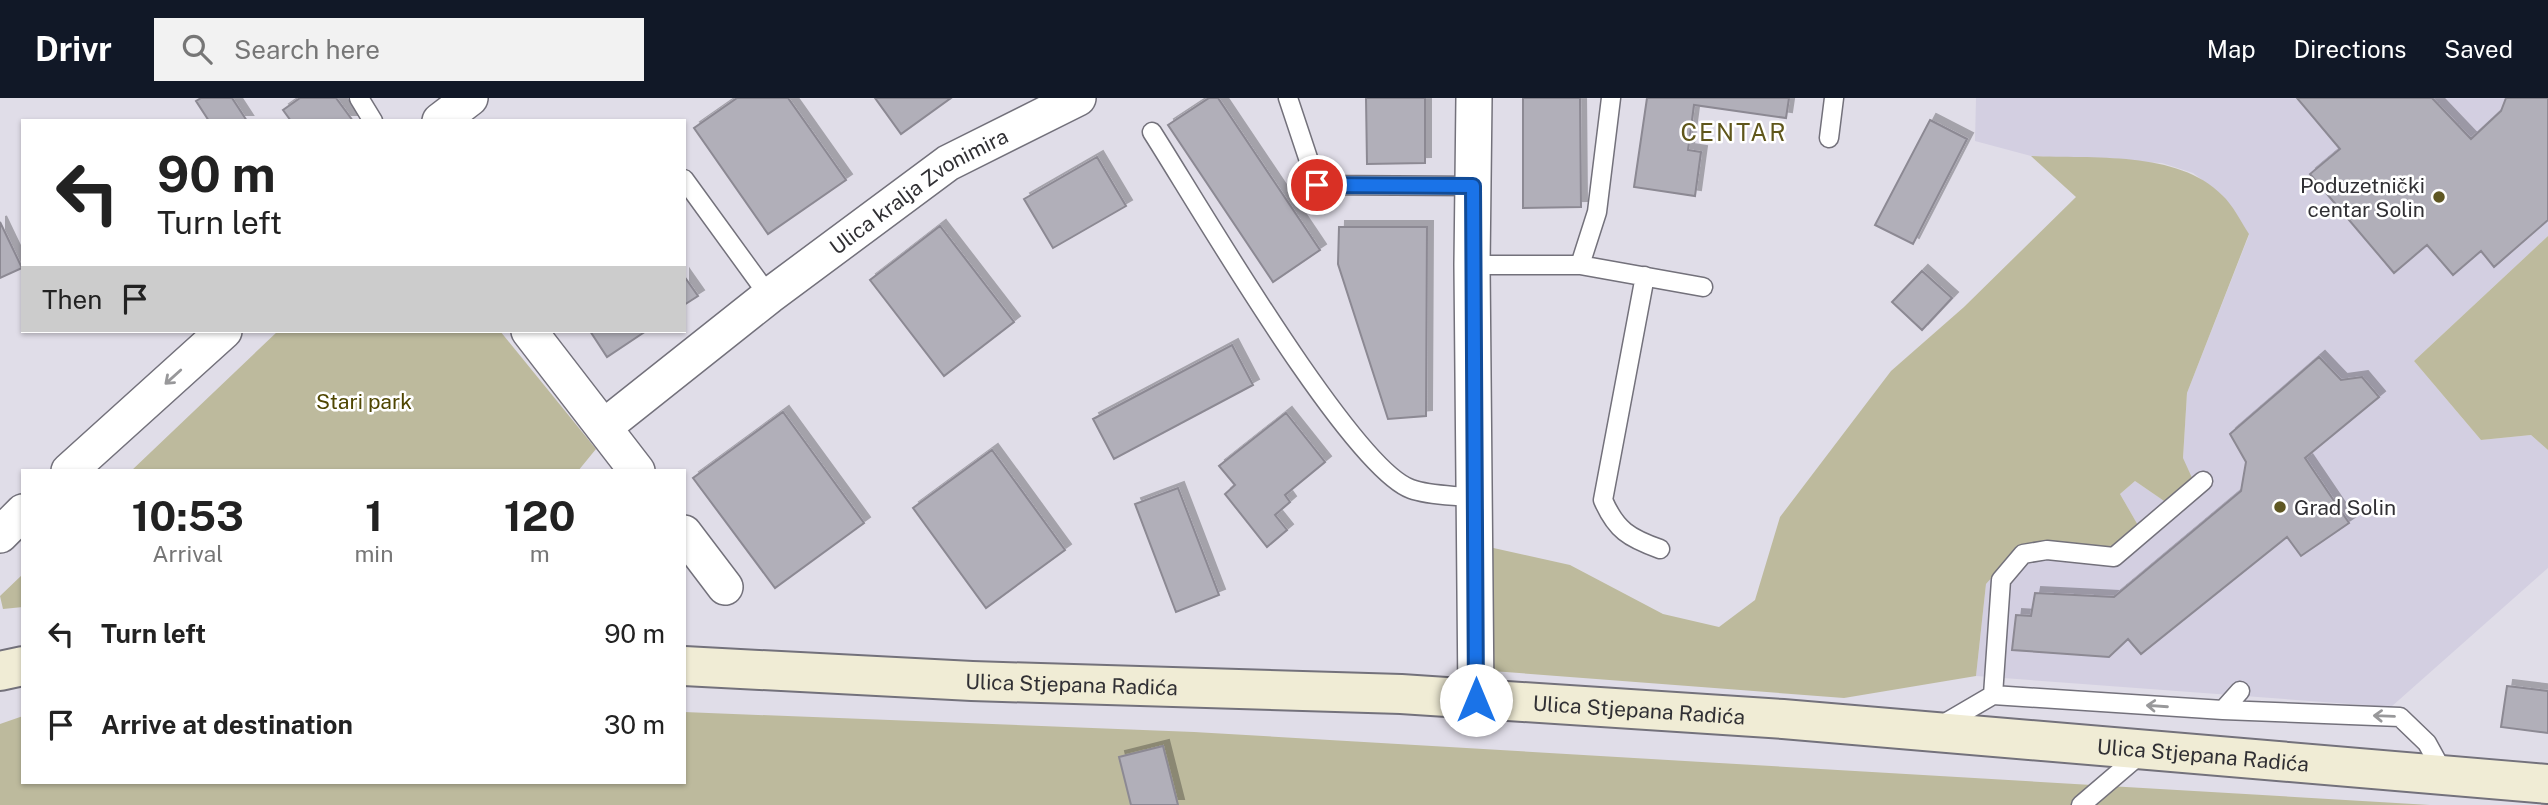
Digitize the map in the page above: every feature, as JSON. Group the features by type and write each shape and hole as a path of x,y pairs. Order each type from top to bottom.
{"main road":[{"path":"0,671 21,666"},
{"name":"Ulica Stjepana Radića","path":"686,666 972,681 1401,694 1783,719 2548,784"}],"street":[{"path":"443,119 470,98"},
{"name":"Ulica kralja Zvonimira","path":"604,427 769,296 948,163 1077,98"},
{"path":"1474,98 1472,265 1476,700"},
{"path":"71,469 222,333"},
{"path":"532,333 636,469"},
{"path":"0,535 21,514"},
{"path":"686,536 725,587"}],"lane":[{"path":"359,98 372,119"},
{"path":"1288,98 1317,185 1473,186"},
{"path":"1580,265 1597,212 1611,98"},
{"path":"1829,138 1834,98"},
{"path":"1153,132 1307,374 1375,464 1411,489 1475,498"},
{"path":"686,182 769,296"},
{"path":"1472,265 1580,265 1703,286"},
{"path":"1644,276 1603,500 1612,521 1633,540 1660,549"},
{"path":"1993,695 2001,580 2023,554 2048,550 2113,557 2203,481"},
{"path":"2223,710 2240,691"},
{"path":"1928,733 1993,695 2223,710 2400,717 2427,743 2446,777"},
{"path":"2081,805 2143,751"}],"shaded area":[{"path":"1976,98 2548,98 2548,236 2414,361 2481,440 2531,435 2548,450 2548,568 2391,707 1976,676 1986,584 2010,557 2139,527 2120,494 2135,481 2167,503 2183,458 2187,393 2249,235 2222,195 2193,173 2162,163 2031,156 1975,141"}],"green space":[{"path":"2031,156 2132,160 2182,170 2204,181 2222,195 2249,234 2187,393 2183,458 2193,480 2167,503 2135,481 2120,494 2139,527 2108,555 2010,557 1986,584 1976,676 1844,698 1492,671 1489,547 1570,565 1663,614 1719,627 1755,600 1780,517 1891,371 1964,307 2076,197"},
{"path":"2548,236 2548,450 2531,435 2481,440 2414,361"},
{"name":"Stari park","path":"276,333 502,333 596,449 580,469 133,469"},
{"path":"21,576 21,607 3,609 0,596"},
{"path":"686,712 1194,732 2430,805 0,805 0,724 21,717 21,784 686,784"}],"building":[{"path":"201,98 232,98 246,119 208,119 196,101"},
{"path":"300,98 336,98 352,119 290,119 283,110"},
{"path":"737,98 788,98 846,180 768,234 694,128"},
{"path":"875,98 951,98 901,134"},
{"path":"1209,98 1218,98 1320,250 1273,282 1168,125"},
{"path":"1366,98 1425,98 1425,163 1367,164"},
{"path":"1523,98 1580,98 1581,207 1523,208"},
{"path":"1647,98 1789,98 1786,118 1694,105 1688,150 1701,152 1695,196 1634,187"},
{"name":"Poduzetnički centar Solin","path":"2297,98 2432,98 2471,139 2501,111 2506,98 2548,98 2548,220 2494,267 2481,251 2453,275 2427,245 2394,273 2310,174 2340,149"},
{"path":"1930,120 1967,139 1913,244 1875,225"},
{"path":"1097,157 1126,206 1053,248 1024,199"},
{"path":"0,222 21,268 0,278"},
{"path":"940,226 1014,322 944,376 870,280"},
{"path":"1339,227 1427,227 1426,416 1388,419 1338,264"},
{"path":"1922,271 1952,298 1922,330 1892,302"},
{"path":"686,279 698,296 686,304"},
{"path":"591,333 643,333 607,357"},
{"path":"1232,345 1253,385 1114,459 1093,419"},
{"name":"Grad Solin","path":"2319,357 2341,380 2362,377 2379,397 2305,458 2349,523 2301,556 2287,537 2141,654 2128,639 2109,657 2012,650 2016,615 2031,616 2035,593 2114,597 2241,491 2246,462 2230,434"},
{"path":"783,412 864,523 775,588 693,478"},
{"path":"1286,413 1325,462 1285,495 1290,502 1275,515 1287,530 1267,547 1225,494 1235,485 1219,466"},
{"path":"992,450 1065,550 986,608 913,508"},
{"path":"1178,488 1219,595 1176,612 1135,504"},
{"path":"2507,686 2548,691 2548,733 2501,727"},
{"path":"1163,746 1178,805 1131,805 1119,757"}],"place":[{"name":"Poduzetnički centar Solin","path":"2439,197"},
{"name":"Grad Solin","path":"2280,507"}],"district":[{"name":"CENTAR","path":"1734,132"}],"route":[{"path":"1317,185 1473,186 1476,700"}]}
